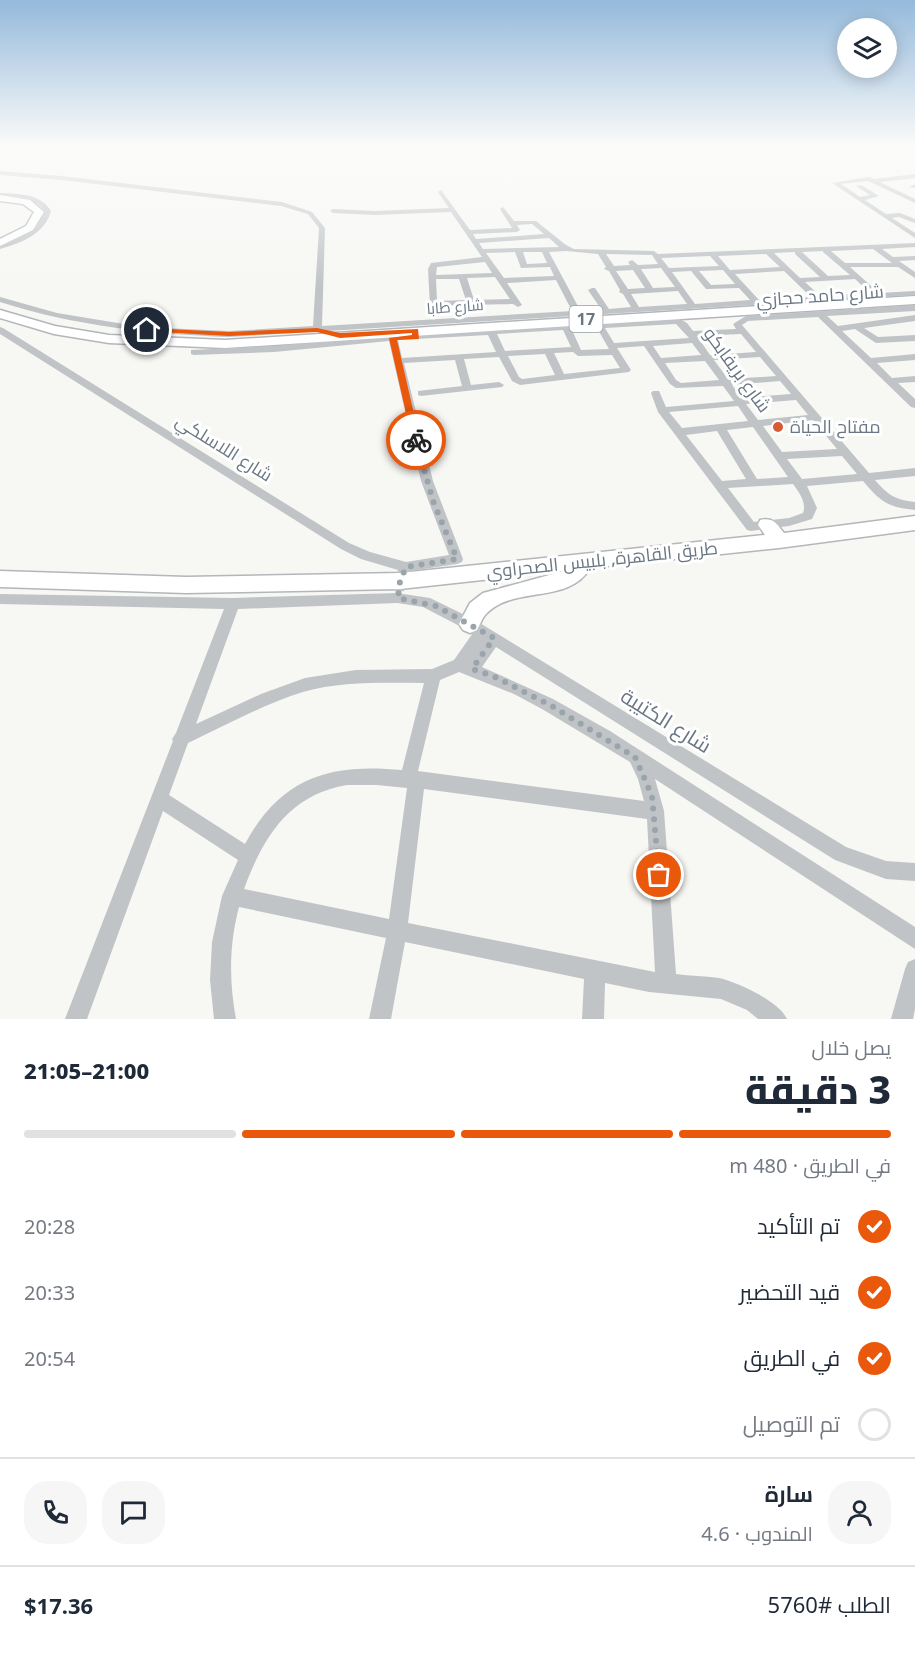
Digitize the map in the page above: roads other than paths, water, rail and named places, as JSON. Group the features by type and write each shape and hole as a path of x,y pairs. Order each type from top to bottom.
{"highway":[{"path":"0,198 24,207 30,216 19,228 0,238"},
{"path":"0,198 25,201 39,212 36,221 29,229 0,245"},
{"name":"17","path":"7,308 58,331 114,340 211,344 340,335 416,334 915,300"},
{"path":"317,330 340,335"},
{"name":"طريق القاهرة, بلبيس الصحراوي","path":"0,579 186,585 401,582 779,541 915,523"},
{"path":"759,526 779,541"},
{"path":"482,631 476,609 488,600 568,578 580,570 584,563"}],"street":[{"path":"180,193 288,205 307,211 318,220 322,228 317,330"},
{"path":"441,193 526,316"},
{"path":"849,193 915,236"},
{"path":"859,199 876,196 870,193"},
{"path":"898,193 915,201"},
{"path":"503,209 521,238"},
{"path":"333,211 375,213 453,210"},
{"path":"884,216 900,215 915,221"},
{"path":"468,232 534,222 566,249"},
{"path":"474,241 550,236"},
{"path":"505,239 524,266 551,265"},
{"path":"482,251 566,249 656,255 713,255 915,245"},
{"path":"875,247 915,276"},
{"path":"544,249 577,313"},
{"path":"826,250 877,295"},
{"path":"601,252 608,268 636,309"},
{"path":"625,252 651,291"},
{"path":"798,252 826,278"},
{"path":"769,253 816,297"},
{"path":"656,255 693,306"},
{"path":"713,255 739,286 753,310"},
{"path":"843,265 896,262 915,258"},
{"path":"435,322 432,267 438,263 487,260"},
{"path":"608,268 785,269"},
{"path":"693,269 710,287 739,286"},
{"path":"462,276 470,301"},
{"path":"432,277 557,278"},
{"path":"799,280 856,277"},
{"path":"602,289 588,290 606,311"},
{"path":"623,292 680,289"},
{"name":"شارع طابا","path":"0,299 7,308 90,323 147,330 229,334 693,306 753,310 816,297 915,293"},
{"path":"433,304 515,301"},
{"name":"شارع حامد حجازي","path":"915,308 820,314 753,310 738,321 742,331 866,477 888,499 906,506 915,506"},
{"path":"901,309 914,319"},
{"path":"820,314 915,405"},
{"path":"835,329 858,327 872,322 914,319"},
{"path":"194,351 300,348 416,334 439,336 491,333 599,325 621,320"},
{"name":"شارع بريفابكو","path":"621,320 674,321 684,325 798,482 810,502 808,516 759,526"},
{"path":"491,333 517,381 527,382 627,370 599,325"},
{"path":"566,327 574,349"},
{"path":"858,327 876,340 915,338"},
{"name":"شارع اللاسلكي","path":"0,330 345,546 366,556 401,582"},
{"path":"398,361 574,349 582,354 742,331"},
{"path":"439,336 440,358"},
{"path":"0,599 233,604 401,582 457,559 427,481 393,338"},
{"path":"647,344 676,385 783,378"},
{"path":"548,351 561,378"},
{"path":"659,361 762,354"},
{"path":"459,357 467,388"},
{"path":"869,361 915,357"},
{"path":"890,381 915,379"},
{"path":"421,393 499,385"},
{"path":"656,393 662,410 720,485 759,526"},
{"path":"662,410 798,397"},
{"path":"679,432 816,417"},
{"path":"720,427 754,483"},
{"path":"780,456 845,452"},
{"path":"720,485 798,482 915,472"},
{"name":"شارع الكتيبة","path":"401,582 424,602 482,631 841,854 886,870 915,872"},
{"path":"76,1019 180,738 233,604"},
{"path":"466,667 482,631"},
{"path":"180,738 266,699 305,685 356,677 433,676 466,667 495,677 550,705 635,757 915,939"},
{"path":"380,1019 397,932 412,780 433,676"},
{"path":"635,757 646,777 655,811 666,983"},
{"path":"225,1019 219,978 223,923 231,896 270,820 291,798 318,785 347,777 412,780 655,811"},
{"path":"159,798 249,857"},
{"path":"231,896 595,972 722,989 754,1003 776,1019"},
{"path":"902,1019 915,969"},
{"path":"593,1019 595,972"}],"place":[{"name":"مفتاح الحياة","path":"778,427"}]}
